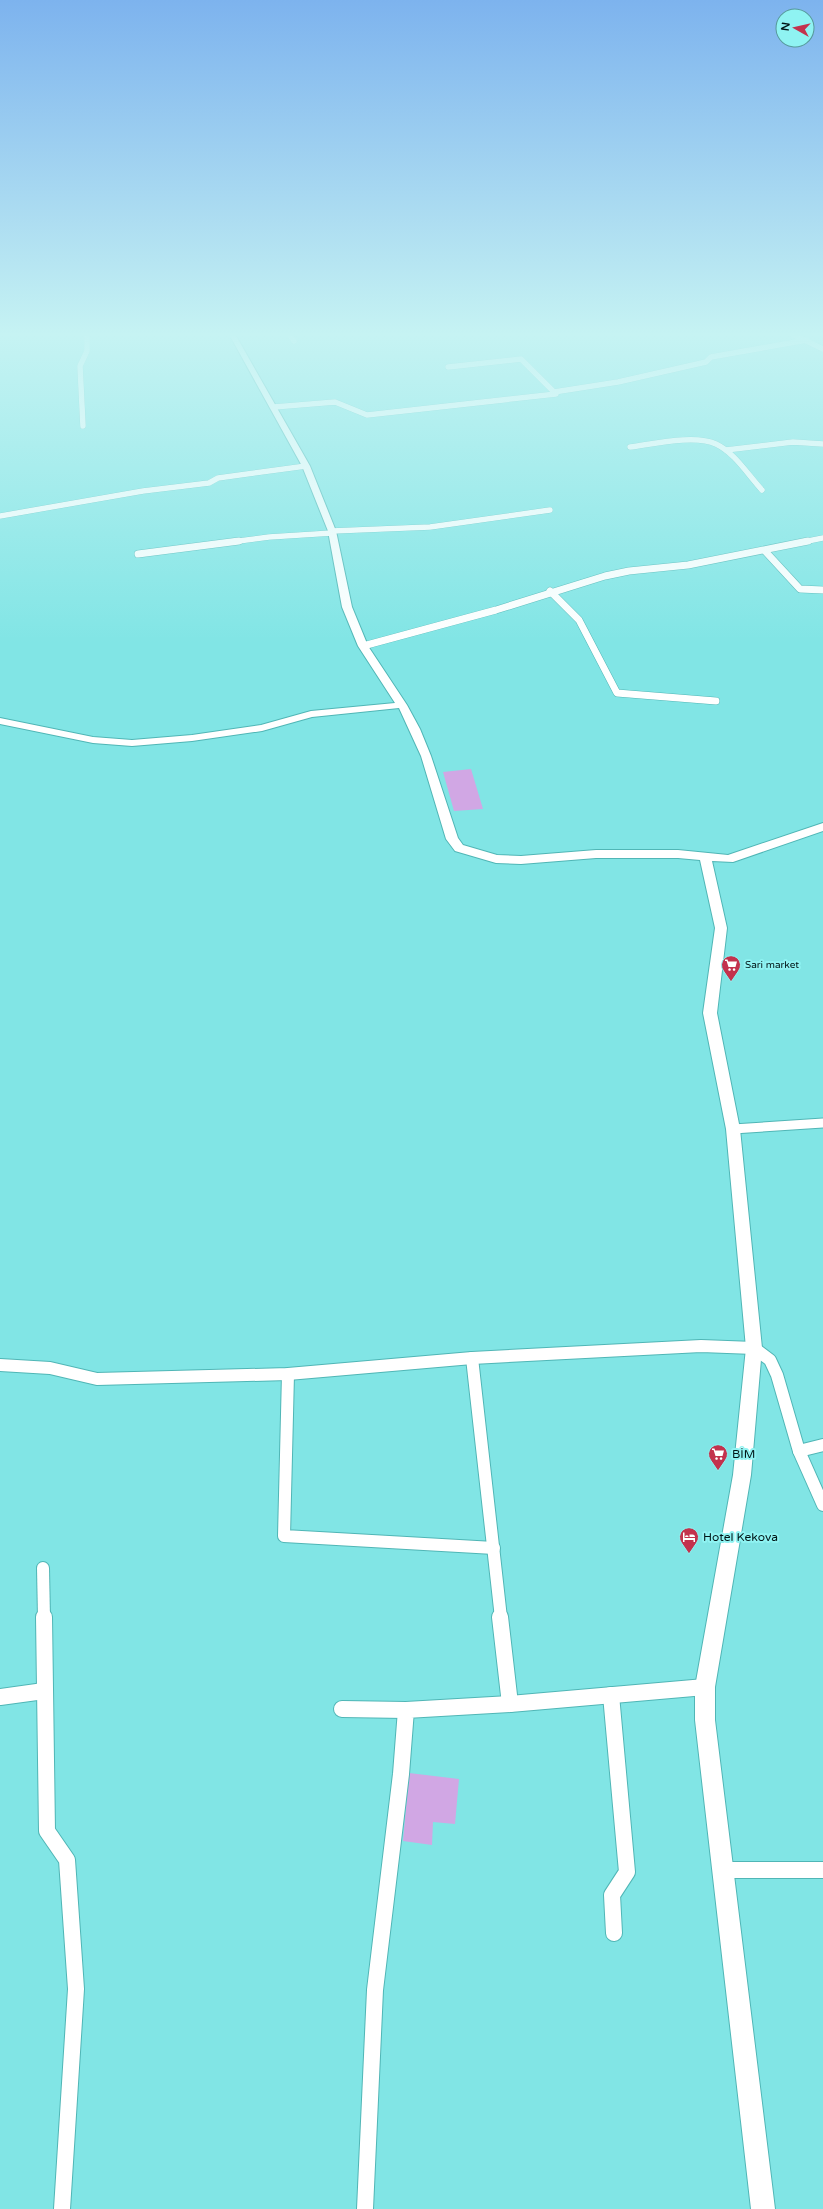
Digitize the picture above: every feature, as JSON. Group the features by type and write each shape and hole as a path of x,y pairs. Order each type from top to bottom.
{"street":[{"path":"290,437 306,466 332,532 347,607 362,646 402,704 415,729 426,756 452,839 459,848 496,859 521,860 596,854 678,854 705,858 729,859 823,827"},
{"path":"630,447 685,441 715,443 726,450 762,490"},
{"path":"726,450 793,442 823,444"},
{"path":"0,516 143,491 208,483 218,478 306,466"},
{"path":"138,554 268,537 430,527 550,510"},
{"path":"362,646 496,610 550,591 629,571 688,565 765,551 823,538"},
{"path":"765,551 800,589 823,590"},
{"path":"550,591 579,620 617,692 716,702"},
{"path":"0,721 93,740 132,743 192,738 262,728 311,714 402,704"},
{"path":"705,858 721,928 710,1013 733,1129 754,1348 742,1475 706,1687 705,1720 763,2209"},
{"path":"733,1129 823,1124"},
{"path":"0,1364 50,1368 97,1379 288,1374 472,1358 701,1346 754,1348 770,1360 777,1375 799,1451 823,1506"},
{"path":"472,1358 510,1704"},
{"path":"288,1374 284,1536 494,1548"},
{"path":"799,1451 823,1445"},
{"path":"42,1568 47,1831 66,1860 76,1989 62,2209"},
{"path":"342,1709 406,1710 510,1704 706,1687"},
{"path":"0,1696 44,1691"},
{"path":"612,1695 627,1872 612,1895 614,1933"},
{"path":"365,2209 375,1990 401,1774 406,1710"},
{"path":"722,1870 823,1870"}],"shaded area":[{"path":"471,769 483,809 454,811 443,772"},
{"path":"409,1773 459,1779 455,1824 433,1822 432,1845 403,1841"}],"place":[{"name":"Sari market","path":"731,982"},
{"name":"BİM","path":"718,1471"},
{"name":"Hotel Kekova","path":"689,1554"}]}
